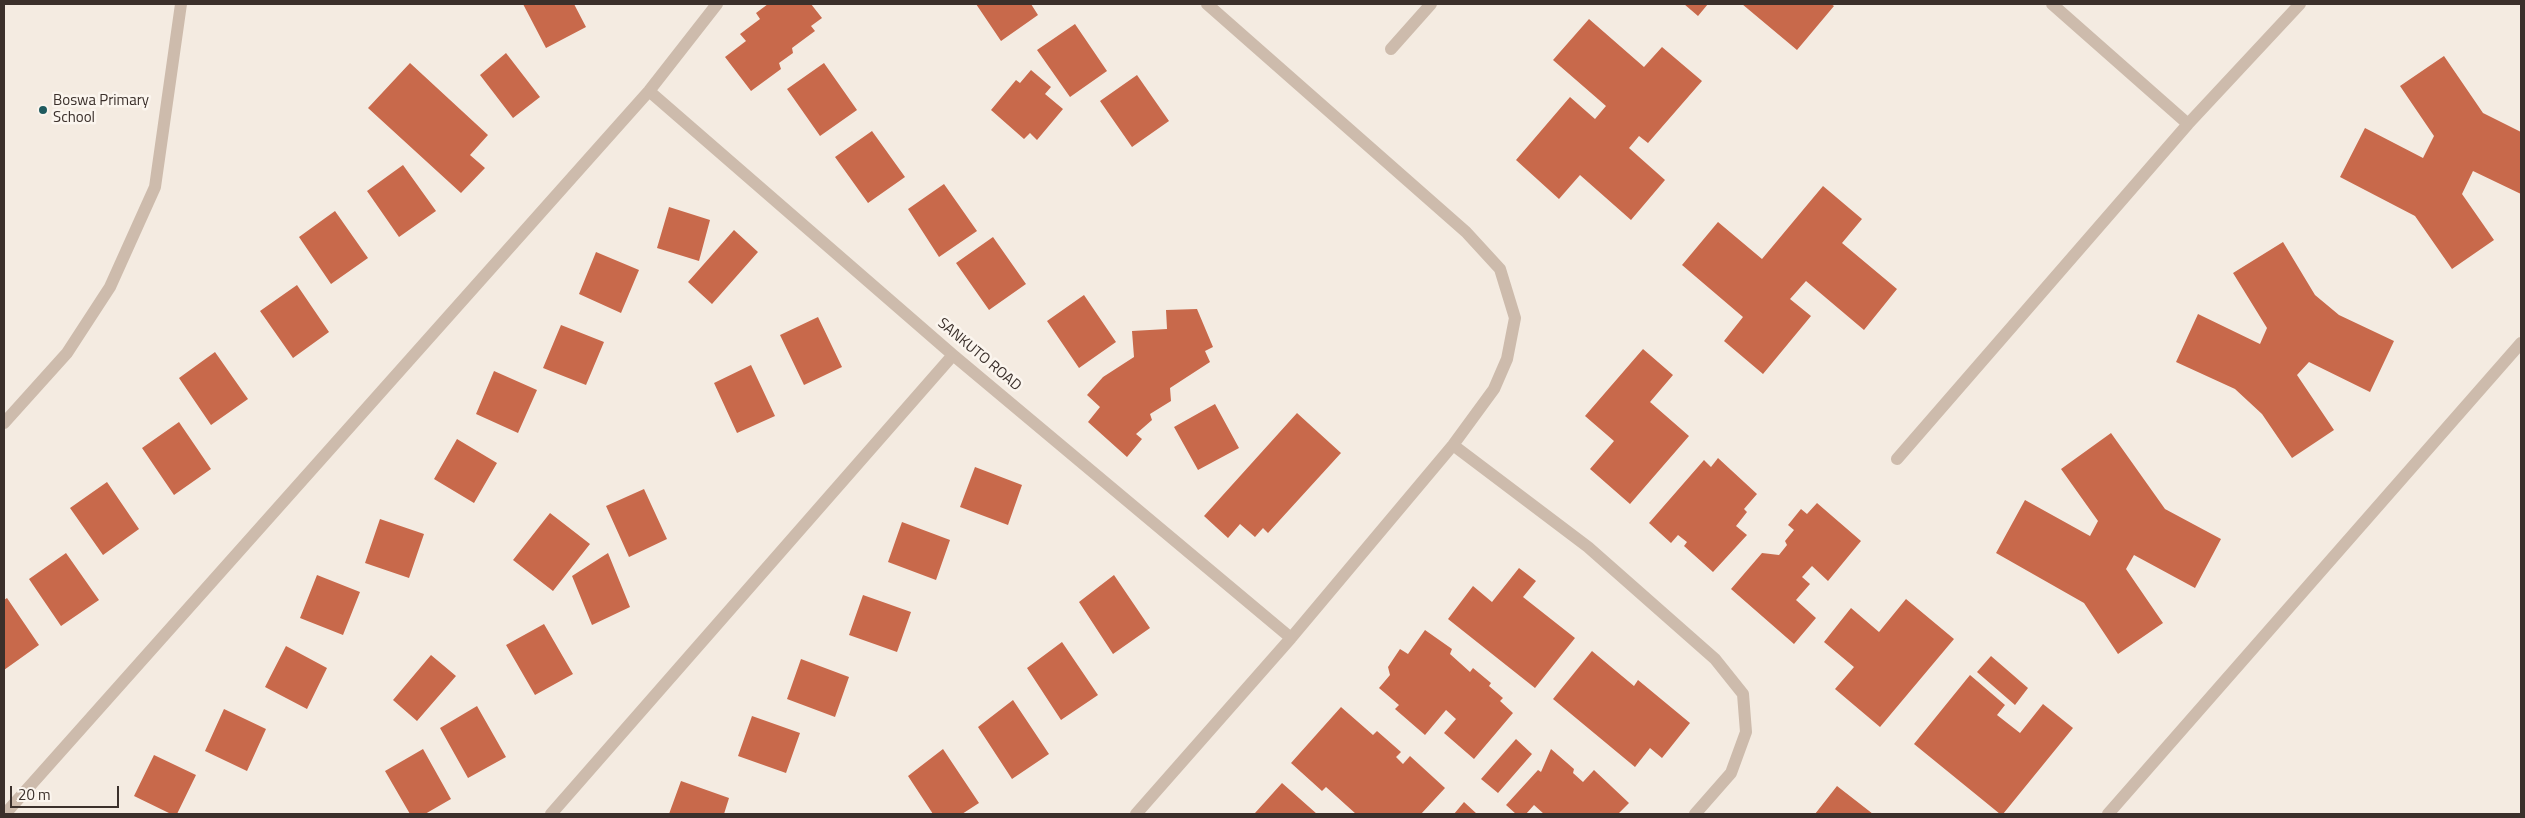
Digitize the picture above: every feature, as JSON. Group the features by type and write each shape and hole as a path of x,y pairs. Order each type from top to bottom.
{"street":[{"path":"4,423 67,353 110,287 154,188 181,4"},
{"path":"6,814 650,91 717,4"},
{"path":"1136,814 1291,638 1453,445 1494,389 1507,359 1515,318 1500,269 1466,232 1207,4"},
{"path":"1391,49 1431,4"},
{"path":"2052,4 2188,124"},
{"path":"1897,459 2188,124 2300,4"},
{"name":"SANKUTO ROAD","path":"650,91 953,355 1291,638"},
{"path":"2108,814 2521,343"},
{"path":"551,814 953,355"},
{"path":"1453,445 1588,547 1715,659 1743,694 1746,732 1731,773 1695,814"}],"building":[{"path":"523,4 574,4 586,27 546,48"},
{"path":"768,4 811,4 822,18 811,26 815,31 792,48 793,53 779,63 781,69 751,91 725,57 746,41 740,34 760,19 756,13"},
{"path":"976,4 1031,4 1038,15 1001,41"},
{"path":"1684,4 1708,4 1698,16"},
{"path":"1742,4 1831,4 1834,6 1797,50"},
{"path":"1589,19 1644,67 1662,47 1702,81 1648,143 1639,136 1629,148 1665,180 1631,220 1580,175 1559,199 1516,160 1570,97 1595,119 1606,106 1553,60"},
{"path":"1075,24 1107,71 1070,97 1037,50"},
{"path":"506,53 540,97 513,118 480,75"},
{"path":"2444,56 2483,113 2521,132 2521,194 2473,171 2462,194 2494,240 2452,269 2415,216 2340,177 2365,128 2423,158 2434,136 2400,86"},
{"path":"410,63 488,135 470,155 485,168 461,193 368,108"},
{"path":"824,63 857,110 820,136 787,89"},
{"path":"1031,70 1051,87 1045,94 1063,109 1037,140 1030,133 1024,139 991,110 1016,80 1020,83"},
{"path":"1137,75 1169,121 1132,147 1100,101"},
{"path":"872,131 905,177 868,203 835,157"},
{"path":"403,165 436,211 399,237 367,191"},
{"path":"944,184 977,231 939,257 908,209"},
{"path":"1823,186 1862,219 1842,243 1897,289 1864,330 1806,281 1790,299 1811,316 1763,374 1724,341 1743,317 1682,265 1718,222 1762,259"},
{"path":"669,207 710,220 699,261 657,248"},
{"path":"335,211 368,258 331,284 299,237"},
{"path":"734,230 758,252 712,304 688,282"},
{"path":"993,237 1026,284 989,310 956,263"},
{"path":"2283,242 2315,295 2339,315 2394,341 2370,392 2309,362 2297,375 2334,430 2292,458 2262,414 2235,389 2176,362 2198,314 2260,344 2267,328 2233,273"},
{"path":"596,252 639,270 621,313 579,294"},
{"path":"297,285 329,332 293,358 260,311"},
{"path":"1084,295 1116,342 1079,368 1047,321"},
{"path":"1197,309 1213,347 1205,351 1210,362 1170,388 1171,401 1150,414 1152,420 1136,434 1142,439 1127,457 1088,422 1100,407 1087,395 1103,377 1134,357 1132,331 1167,329 1166,310"},
{"path":"818,317 842,367 804,385 780,335"},
{"path":"561,325 604,342 586,385 543,368"},
{"path":"1643,349 1673,375 1650,402 1689,436 1630,504 1590,469 1614,441 1585,416"},
{"path":"215,352 248,399 211,425 179,378"},
{"path":"751,365 775,416 737,433 714,383"},
{"path":"494,371 537,390 518,433 476,414"},
{"path":"1215,404 1239,448 1198,470 1174,427"},
{"path":"1297,413 1341,453 1268,533 1263,528 1255,537 1240,524 1228,538 1204,516"},
{"path":"179,422 211,469 174,495 142,448"},
{"path":"2111,433 2165,509 2221,539 2195,588 2134,555 2126,569 2163,623 2118,654 2084,603 1996,553 2025,500 2090,536 2098,521 2061,469"},
{"path":"457,439 497,463 474,503 434,479"},
{"path":"1718,458 1757,494 1744,509 1747,512 1736,526 1747,535 1713,572 1684,546 1687,542 1678,535 1671,543 1649,523 1704,460 1711,467"},
{"path":"975,467 1022,485 1008,525 960,507"},
{"path":"107,482 139,529 103,555 70,508"},
{"path":"644,489 667,539 629,557 606,506"},
{"path":"1817,503 1861,541 1828,581 1812,566 1802,577 1810,584 1796,600 1816,618 1794,644 1731,589 1762,553 1779,555 1787,545 1785,541 1794,530 1788,525 1801,509 1807,514"},
{"path":"550,513 590,544 553,591 513,560"},
{"path":"380,519 424,534 409,578 365,563"},
{"path":"902,522 950,540 936,580 888,562"},
{"path":"66,553 99,600 61,626 29,579"},
{"path":"608,553 630,607 592,625 572,576"},
{"path":"1519,568 1536,581 1523,597 1575,638 1535,688 1448,619 1473,586 1492,602"},
{"path":"317,575 360,592 343,635 300,618"},
{"path":"1114,575 1150,628 1113,654 1079,602"},
{"path":"863,595 911,612 897,652 849,635"},
{"path":"7,598 39,645 4,670 4,600"},
{"path":"1906,599 1954,639 1880,727 1835,689 1854,667 1824,642 1851,608 1879,632"},
{"path":"544,624 573,674 535,695 506,645"},
{"path":"1425,630 1452,649 1450,654 1470,672 1473,668 1491,683 1489,686 1503,698 1500,701 1513,713 1474,759 1444,733 1456,719 1446,710 1425,735 1395,709 1399,705 1379,688 1390,675 1388,667 1400,649 1408,654"},
{"path":"1062,642 1098,695 1061,720 1027,668"},
{"path":"286,646 327,668 307,709 265,687"},
{"path":"1592,651 1634,686 1638,680 1690,723 1662,758 1650,748 1635,767 1553,699"},
{"path":"431,655 456,676 417,721 393,700"},
{"path":"1991,656 2028,688 2015,705 1977,672"},
{"path":"801,659 849,677 835,717 787,699"},
{"path":"1970,675 2005,705 1997,715 2020,733 2043,704 2073,728 2003,814 2000,814 1914,744"},
{"path":"1013,700 1049,754 1012,779 978,727"},
{"path":"477,706 506,757 468,778 440,728"},
{"path":"1341,707 1373,735 1377,731 1401,752 1396,757 1403,764 1410,756 1445,788 1421,814 1356,814 1326,787 1322,791 1291,763"},
{"path":"224,709 266,729 247,771 205,751"},
{"path":"752,716 800,733 786,773 738,756"},
{"path":"1516,739 1532,754 1498,793 1481,779"},
{"path":"423,749 451,799 425,814 410,814 385,771"},
{"path":"943,749 979,803 962,814 933,814 908,776"},
{"path":"1551,749 1574,769 1573,773 1583,782 1594,770 1629,803 1618,814 1544,814 1534,805 1526,814 1516,814 1506,805 1538,770 1541,772"},
{"path":"154,755 196,775 177,814 171,814 134,796"},
{"path":"681,781 729,798 724,814 669,814"},
{"path":"1282,783 1317,814 1255,813"},
{"path":"1837,786 1873,814 1815,814"},
{"path":"1464,802 1477,814 1454,814"}],"place":[{"name":"Boswa Primary School","path":"43,110"}]}
